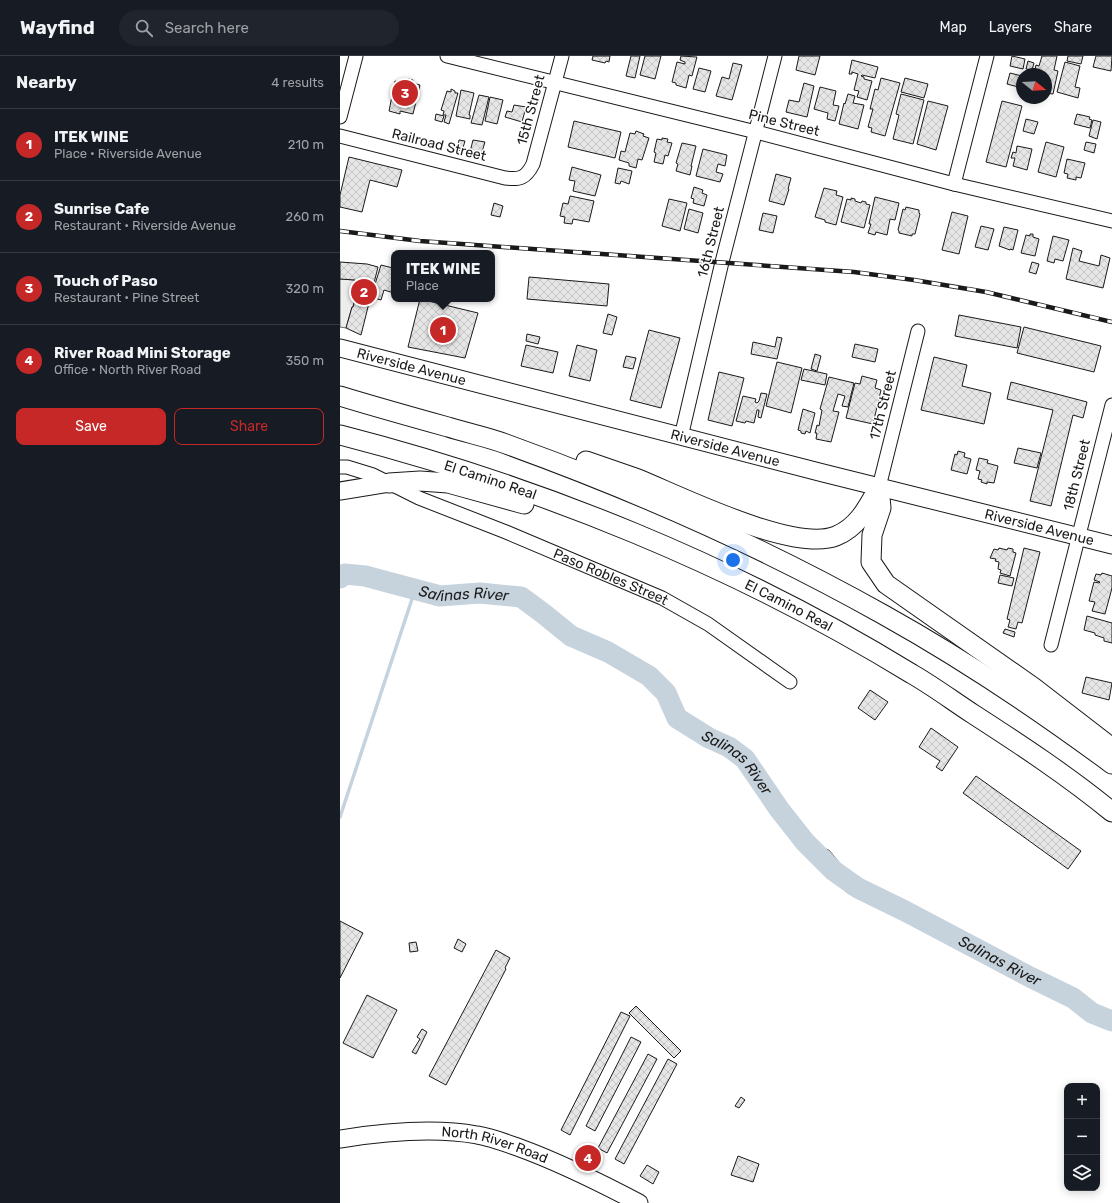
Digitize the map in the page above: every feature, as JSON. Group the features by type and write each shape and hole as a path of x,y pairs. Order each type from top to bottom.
{"highway":[{"path":"340,396 504,443 667,507 766,553 828,584 886,616 1005,689 1112,764"},
{"name":"El Camino Real","path":"340,435 473,473 540,497 643,537 746,583 801,611 911,673 1031,752 1091,794 1112,812"},
{"path":"504,443 526,444 559,452 638,479 741,522 788,536 805,539 820,539 835,536 848,529 858,521 879,487"},
{"path":"389,482 420,481 448,483 525,504 596,529 643,537"},
{"path":"879,487 881,508 872,535 871,562 886,584 1033,687 1112,748"}],"main road":[{"name":"Riverside Avenue","path":"340,348 682,437 1112,545"},
{"name":"Paso Robles Street","path":"341,491 389,482"},
{"name":"North River Road","path":"340,1139 372,1134 412,1131 454,1132 477,1135 506,1143 542,1156 640,1203"}],"street":[{"path":"340,117 356,56"},
{"name":"Pine Street","path":"447,56 756,132 954,184 1112,221"},
{"name":"15th Street","path":"529,172 533,164 562,56"},
{"name":"16th Street","path":"682,437 722,262 775,56"},
{"path":"954,184 987,56"},
{"name":"Railroad Street","path":"340,136 505,178 515,179 523,177 529,172"},
{"name":"17th Street","path":"879,487 918,331"},
{"name":"18th Street","path":"1051,645 1112,405"},
{"name":"Paso Robles Street","path":"340,467 347,467 373,475 418,498 506,532 662,598 708,624 790,682"},
{"name":"Paso Robles Street","path":"341,491 386,491 418,498"}],"shaded area":[{"path":"340,279 355,280 359,284 346,328 340,327"},
{"path":"805,842 829,850 857,884 858,894 849,894 819,868"}],"building":[{"path":"593,56 610,56 609,62 606,61 605,63 592,60"},
{"path":"631,56 640,56 635,78 626,76"},
{"path":"645,56 661,56 655,79 640,75"},
{"path":"681,56 697,57 692,76 689,75 686,88 672,82 677,62 685,64 685,62 680,60"},
{"path":"799,56 820,56 815,75 796,70"},
{"path":"1012,56 1025,59 1023,68 1010,66"},
{"path":"1042,56 1057,56 1054,70 1058,71 1053,94 1052,68 1035,68 1036,65 1039,66"},
{"path":"1068,56 1083,56 1081,64 1067,61"},
{"path":"1096,56 1112,56 1111,71 1093,67"},
{"path":"852,60 878,67 875,78 861,76 864,77 864,79 872,81 867,100 857,97 859,91 854,90 858,74 852,72 852,74 849,74"},
{"path":"1028,61 1034,63 1033,68 1026,68"},
{"path":"1065,62 1080,66 1075,87 1080,88 1078,98 1057,92"},
{"path":"733,63 742,65 732,100 716,96 722,77 729,79"},
{"path":"699,68 711,71 705,92 693,89"},
{"path":"1010,73 1016,74 1016,86 1007,84"},
{"path":"881,78 900,83 885,136 871,132 872,128 868,127 873,109 870,109 875,89 878,90"},
{"path":"905,78 928,84 924,98 901,92"},
{"path":"408,79 413,80 412,83 420,85 413,114 400,111 400,114 389,111 395,81 402,83 403,80 407,81"},
{"path":"804,83 814,86 807,117 786,112 789,100 799,102"},
{"path":"820,87 836,91 833,105 839,106 835,121 827,119 828,113 814,109"},
{"path":"451,89 455,91 455,93 458,93 449,124 444,122 446,115 443,115 444,111 441,110 447,91 451,92"},
{"path":"461,90 474,93 469,115 470,119 456,116"},
{"path":"848,94 855,96 853,103 864,105 858,129 839,124 844,103 845,104"},
{"path":"901,94 924,100 913,144 893,139 899,115 896,114"},
{"path":"479,95 489,97 482,125 471,123"},
{"path":"490,97 503,100 497,124 485,121"},
{"path":"928,101 948,106 936,150 917,144"},
{"path":"1002,101 1022,106 1006,167 986,162"},
{"path":"514,105 526,107 522,122 505,117 507,111 512,112"},
{"path":"436,114 444,116 442,122 435,120"},
{"path":"1077,114 1090,117 1089,119 1092,120 1090,128 1074,124"},
{"path":"1026,119 1038,122 1034,134 1023,131"},
{"path":"1093,120 1101,122 1097,139 1089,136"},
{"path":"574,121 621,132 615,158 568,147"},
{"path":"636,131 649,138 642,160 638,159 636,168 629,166 629,163 619,160 621,151 625,152 630,133 635,134"},
{"path":"662,138 668,139 667,142 672,143 668,156 665,155 663,164 654,162 656,153 654,152 657,139 662,140"},
{"path":"459,140 465,141 462,151 457,150"},
{"path":"473,140 485,142 481,155 470,152"},
{"path":"1046,142 1064,147 1056,177 1038,172"},
{"path":"1086,142 1096,144 1094,153 1084,150"},
{"path":"682,143 696,146 690,175 676,171 678,164 676,163"},
{"path":"1017,146 1032,149 1027,170 1013,166 1015,158 1011,158 1013,152 1016,153"},
{"path":"703,149 727,155 725,166 718,164 716,172 723,174 720,182 696,176"},
{"path":"349,157 402,170 397,187 370,180 362,212 340,207 340,195"},
{"path":"1067,159 1085,163 1081,178 1076,177 1076,180 1067,178 1068,174 1064,173"},
{"path":"572,167 601,175 595,196 573,191 575,181 569,180"},
{"path":"618,168 632,171 629,184 621,181 620,184 615,183"},
{"path":"776,174 791,178 784,205 769,201"},
{"path":"694,187 703,190 702,193 707,195 704,206 693,203 694,199 691,198"},
{"path":"824,188 837,191 836,195 843,197 836,225 815,217"},
{"path":"570,196 594,201 589,222 573,219 572,224 564,223 565,217 560,216 563,203 568,204"},
{"path":"875,197 899,203 895,220 890,219 887,235 876,232 875,235 868,233 871,224 869,224"},
{"path":"851,198 861,203 862,201 866,202 866,204 870,205 864,228 841,222 847,199 851,200"},
{"path":"669,199 687,203 680,231 662,226"},
{"path":"494,203 503,206 500,217 491,215"},
{"path":"906,207 919,210 920,214 915,234 912,234 912,236 899,233 898,230 903,209 905,210"},
{"path":"689,209 703,213 698,233 684,229"},
{"path":"952,212 968,216 959,254 942,250"},
{"path":"763,213 777,216 773,233 759,230"},
{"path":"981,226 994,229 988,250 975,247"},
{"path":"1004,227 1018,230 1013,250 999,246"},
{"path":"1030,234 1033,234 1033,237 1039,239 1035,256 1021,253 1026,235 1030,236"},
{"path":"1053,236 1069,240 1063,261 1055,259 1054,263 1047,261"},
{"path":"1073,248 1082,251 1079,261 1099,266 1101,255 1110,258 1103,288 1066,279"},
{"path":"340,262 367,264 378,267 361,335 346,328 359,284 355,283 355,280 340,279"},
{"path":"1032,262 1039,264 1036,274 1029,272"},
{"path":"381,265 391,268 391,292 384,290 381,300 371,297"},
{"path":"529,277 609,284 607,306 527,299"},
{"path":"419,302 432,302 478,313 465,358 408,347"},
{"path":"608,314 617,317 612,335 603,333"},
{"path":"959,315 1021,327 1017,348 955,336"},
{"path":"1024,327 1101,346 1094,372 1017,353"},
{"path":"649,330 680,338 661,408 630,400"},
{"path":"527,334 540,337 538,344 526,341"},
{"path":"777,337 782,338 777,359 751,354 753,342 775,347"},
{"path":"855,344 878,349 875,362 852,357"},
{"path":"526,345 558,352 553,373 521,366"},
{"path":"577,345 597,350 590,381 569,376"},
{"path":"815,354 821,356 817,371 811,369"},
{"path":"626,356 636,358 633,369 623,367"},
{"path":"934,357 967,365 962,386 991,393 984,424 921,410"},
{"path":"777,362 802,368 791,413 766,406"},
{"path":"804,369 827,374 825,385 801,380"},
{"path":"719,372 744,378 732,426 708,420"},
{"path":"862,376 877,380 875,388 881,390 873,424 846,418 855,383 860,384"},
{"path":"829,377 854,383 848,407 842,406 845,396 838,394 833,411 839,412 831,442 816,439 817,433 815,433 817,425 819,426 822,410 820,409"},
{"path":"1011,382 1087,402 1083,418 1073,415 1051,506 1030,501 1053,410 1007,399"},
{"path":"761,393 767,394 761,418 758,417 759,410 757,410 754,423 736,421 743,396 756,399 755,402 757,403"},
{"path":"803,409 815,413 810,433 806,431 805,434 798,430"},
{"path":"1018,448 1041,453 1037,468 1014,463"},
{"path":"958,451 965,453 964,457 971,459 967,474 951,470 955,454 957,455"},
{"path":"979,458 988,460 987,463 998,466 994,483 987,482 987,484 978,479 980,471 976,470"},
{"path":"999,548 1007,550 1008,548 1013,549 1013,552 1016,553 1010,576 1000,573 1001,570 998,569 999,562 995,561 996,559 990,558 994,549 998,550"},
{"path":"1024,548 1040,552 1022,623 1018,622 1016,629 1008,627 1010,620 1007,619"},
{"path":"1102,573 1112,576 1112,588 1105,614 1092,611 1095,602 1089,601 1094,582 1100,582 1094,580 1096,574 1101,575"},
{"path":"1000,575 1014,578 1012,586 998,583"},
{"path":"1087,616 1112,623 1112,643 1104,641 1104,638 1095,635 1095,633 1084,630"},
{"path":"1005,629 1015,632 1014,637 1003,633"},
{"path":"1086,677 1112,683 1109,700 1082,693"},
{"path":"870,690 888,702 875,720 858,708"},
{"path":"931,728 958,747 942,771 936,767 940,761 919,747"},
{"path":"976,776 1081,851 1068,869 963,793"},
{"path":"340,921 363,933 340,978"},
{"path":"458,939 466,944 462,952 454,948"},
{"path":"416,942 418,951 410,952 409,943"},
{"path":"496,950 510,958 505,968 506,969 446,1085 429,1076"},
{"path":"367,995 397,1010 373,1058 343,1043"},
{"path":"636,1006 681,1051 674,1058 629,1013"},
{"path":"621,1012 630,1016 570,1135 561,1130"},
{"path":"422,1029 427,1032 416,1054 412,1052 420,1039 417,1037"},
{"path":"631,1037 641,1042 595,1131 586,1126"},
{"path":"648,1054 657,1059 607,1153 598,1148"},
{"path":"668,1059 677,1064 624,1164 615,1159"},
{"path":"741,1097 745,1100 739,1108 735,1106"},
{"path":"738,1156 759,1164 753,1182 731,1175"},
{"path":"647,1165 659,1172 653,1184 640,1176"}],"waterway":[{"name":"Salinas River","path":"340,578 345,574 365,576 440,596 480,593 521,597 571,636 608,652 649,676 666,693 677,718 709,738 729,747 745,759 779,809 805,842 834,871 858,888 1073,998 1092,1013 1112,1021"},
{"path":"340,817 415,590"}],"railway":[{"path":"340,231 420,241 854,272 986,292 1112,322"}],"place":[{"name":"Touch of Paso","path":"405,93"},
{"name":"Sunrise Cafe","path":"364,292"},
{"name":"ITEK WINE","path":"443,330"},
{"name":"River Road Mini Storage","path":"588,1158"}]}
